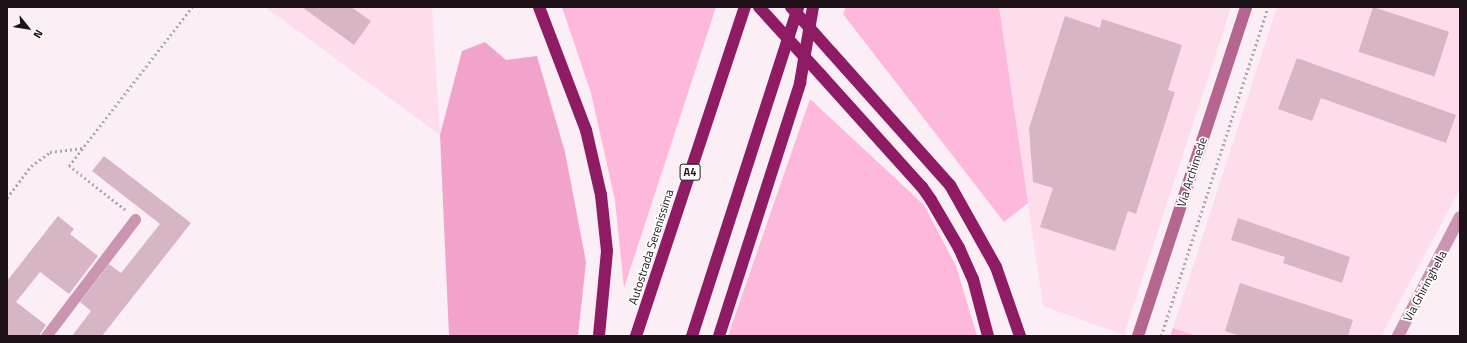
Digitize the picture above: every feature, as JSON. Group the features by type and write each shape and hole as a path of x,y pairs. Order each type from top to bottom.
{"highway":[{"path":"539,7 586,130 601,196 607,251 599,336"},
{"name":"Autostrada Serenissima","path":"636,336 745,7"},
{"path":"759,7 922,187 953,236 973,278 988,336"},
{"path":"791,7 950,185 993,260 1020,336"},
{"path":"692,336 798,7"},
{"path":"719,336 800,83 813,7"}],"street":[{"name":"Via Archimede","path":"1138,336 1246,7"},
{"name":"Via Ghiringhella","path":"1398,336 1456,239 1460,217"}],"lane":[{"path":"46,336 136,219"}],"path":[{"path":"136,219 69,166 192,7"},
{"path":"1161,336 1268,7"},
{"path":"7,198 31,166 50,152 84,147"}],"shaded area":[{"path":"265,7 432,7 440,135"},
{"path":"562,7 716,7 624,288 615,200 591,93"},
{"path":"846,7 999,7 1028,203 1004,222 843,14"},
{"path":"999,7 1231,7 1124,335 1043,306"},
{"path":"1277,7 1460,7 1460,189 1381,336 1196,336 1173,328"},
{"path":"485,42 506,60 537,56 565,152 586,262 578,336 449,336 440,135 462,51"},
{"path":"810,99 924,205 956,266 977,336 728,336"},
{"path":"1173,328 1196,336 1170,336"}],"building":[{"path":"302,7 351,7 371,21 354,45"},
{"path":"1373,7 1449,32 1435,76 1358,52"},
{"path":"1065,16 1100,28 1102,19 1182,45 1168,90 1175,92 1136,214 1128,211 1115,251 1040,227 1053,188 1033,182 1029,128"},
{"path":"1297,58 1456,115 1446,143 1321,98 1312,121 1278,109"},
{"path":"104,156 191,223 102,336 72,336 91,311 80,302 109,264 121,273 160,224 92,171"},
{"path":"58,216 74,229 70,234 98,256 69,294 40,272 16,302 46,325 39,336 7,336 7,281"},
{"path":"1238,218 1350,257 1342,283 1283,263 1285,257 1231,240"},
{"path":"1240,283 1353,320 1348,336 1240,336 1225,331"}]}
